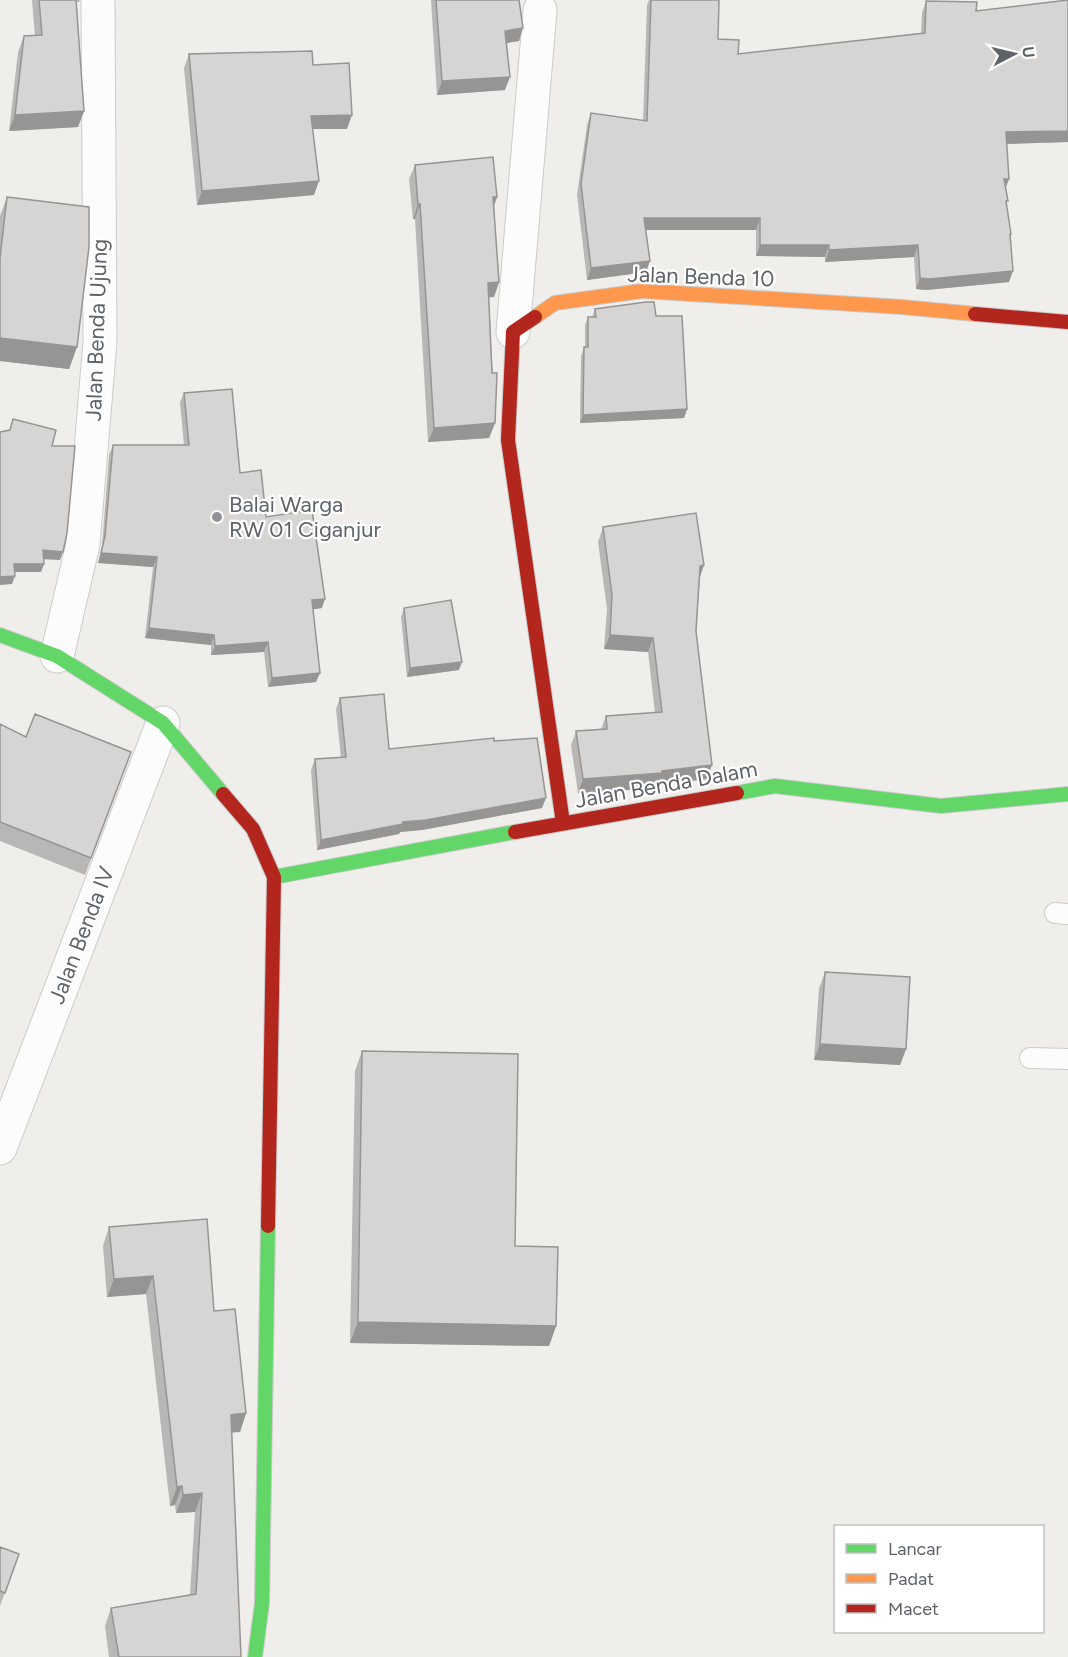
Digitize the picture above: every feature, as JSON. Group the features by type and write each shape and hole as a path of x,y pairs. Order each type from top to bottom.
{"street":[{"name":"Jalan Benda Ujung","path":"57,656 83,544 100,342 98,0"},
{"path":"540,10 513,332 508,440 563,823"},
{"name":"Jalan Benda 10","path":"513,332 555,303 642,291 902,307 1068,322"},
{"path":"0,636 57,656 163,723 253,829 274,877 262,1604 255,1657"},
{"name":"Jalan Benda IV","path":"0,1148 163,723"},
{"name":"Jalan Benda Dalam","path":"274,877 775,786 941,806 1068,794"}],"lane":[{"path":"1030,1058 1068,1059"}],"building":[{"path":"39,0 76,0 84,111 15,115 24,36 42,35"},
{"path":"436,0 519,0 523,28 505,31 510,77 442,81"},
{"path":"651,0 719,0 718,39 739,40 738,54 925,33 926,1 977,2 976,11 1068,0 1068,131 1006,132 1009,179 1004,179 1008,201 1006,201 1013,271 920,278 918,245 829,250 829,245 760,245 760,218 644,218 650,261 591,268 581,184 591,113 647,121"},
{"path":"312,51 313,65 349,63 352,115 311,116 319,181 202,191 189,54"},
{"path":"493,157 497,197 493,197 499,282 488,283 492,373 497,373 495,423 434,428 420,204 418,205 415,165"},
{"path":"7,197 89,207 89,247 77,347 0,338 0,258"},
{"path":"654,302 656,316 682,316 687,409 583,415 584,347 588,347 588,317 596,317 595,309"},
{"path":"232,389 240,473 261,470 266,517 312,510 325,599 312,600 320,673 272,678 268,642 215,646 214,635 149,628 157,557 101,553 105,536 113,445 189,445 184,393"},
{"path":"13,419 56,430 52,446 75,446 67,533 63,552 43,550 44,564 14,564 15,576 0,577 0,432 10,430"},
{"path":"696,513 704,565 700,566 696,631 712,765 662,771 662,773 583,779 576,731 607,729 606,716 662,712 653,638 610,635 612,595 603,527"},
{"path":"451,600 462,662 410,668 404,608"},
{"path":"384,694 389,749 494,738 494,741 537,738 546,798 426,820 403,822 403,824 321,840 315,759 346,757 340,698"},
{"path":"35,714 131,752 91,858 0,822 0,724 26,737"},
{"path":"825,972 910,977 906,1049 820,1044"},
{"path":"362,1051 518,1054 515,1246 558,1247 556,1326 358,1322"},
{"path":"207,1219 214,1311 235,1309 246,1413 231,1415 241,1657 119,1657 111,1608 196,1594 202,1493 183,1495 182,1486 177,1487 153,1276 114,1279 109,1227"},
{"path":"0,1547 19,1554 5,1593 0,1591"}],"traffic: fast":[{"path":"0,635 57,656 163,723 223,794"},
{"path":"737,793 775,786 941,806 1068,794"},
{"path":"274,877 515,832"},
{"path":"255,1657 262,1603 268,1226"}],"traffic: slow":[{"path":"535,317 555,303 642,291 902,307 975,314"}],"traffic: jam":[{"path":"975,314 1068,322"},
{"path":"535,317 513,332 508,440 563,823"},
{"path":"515,832 737,793"},
{"path":"223,794 253,829 274,877 268,1226"}],"place":[{"name":"Balai Warga RW 01 Ciganjur","path":"217,517"}]}
